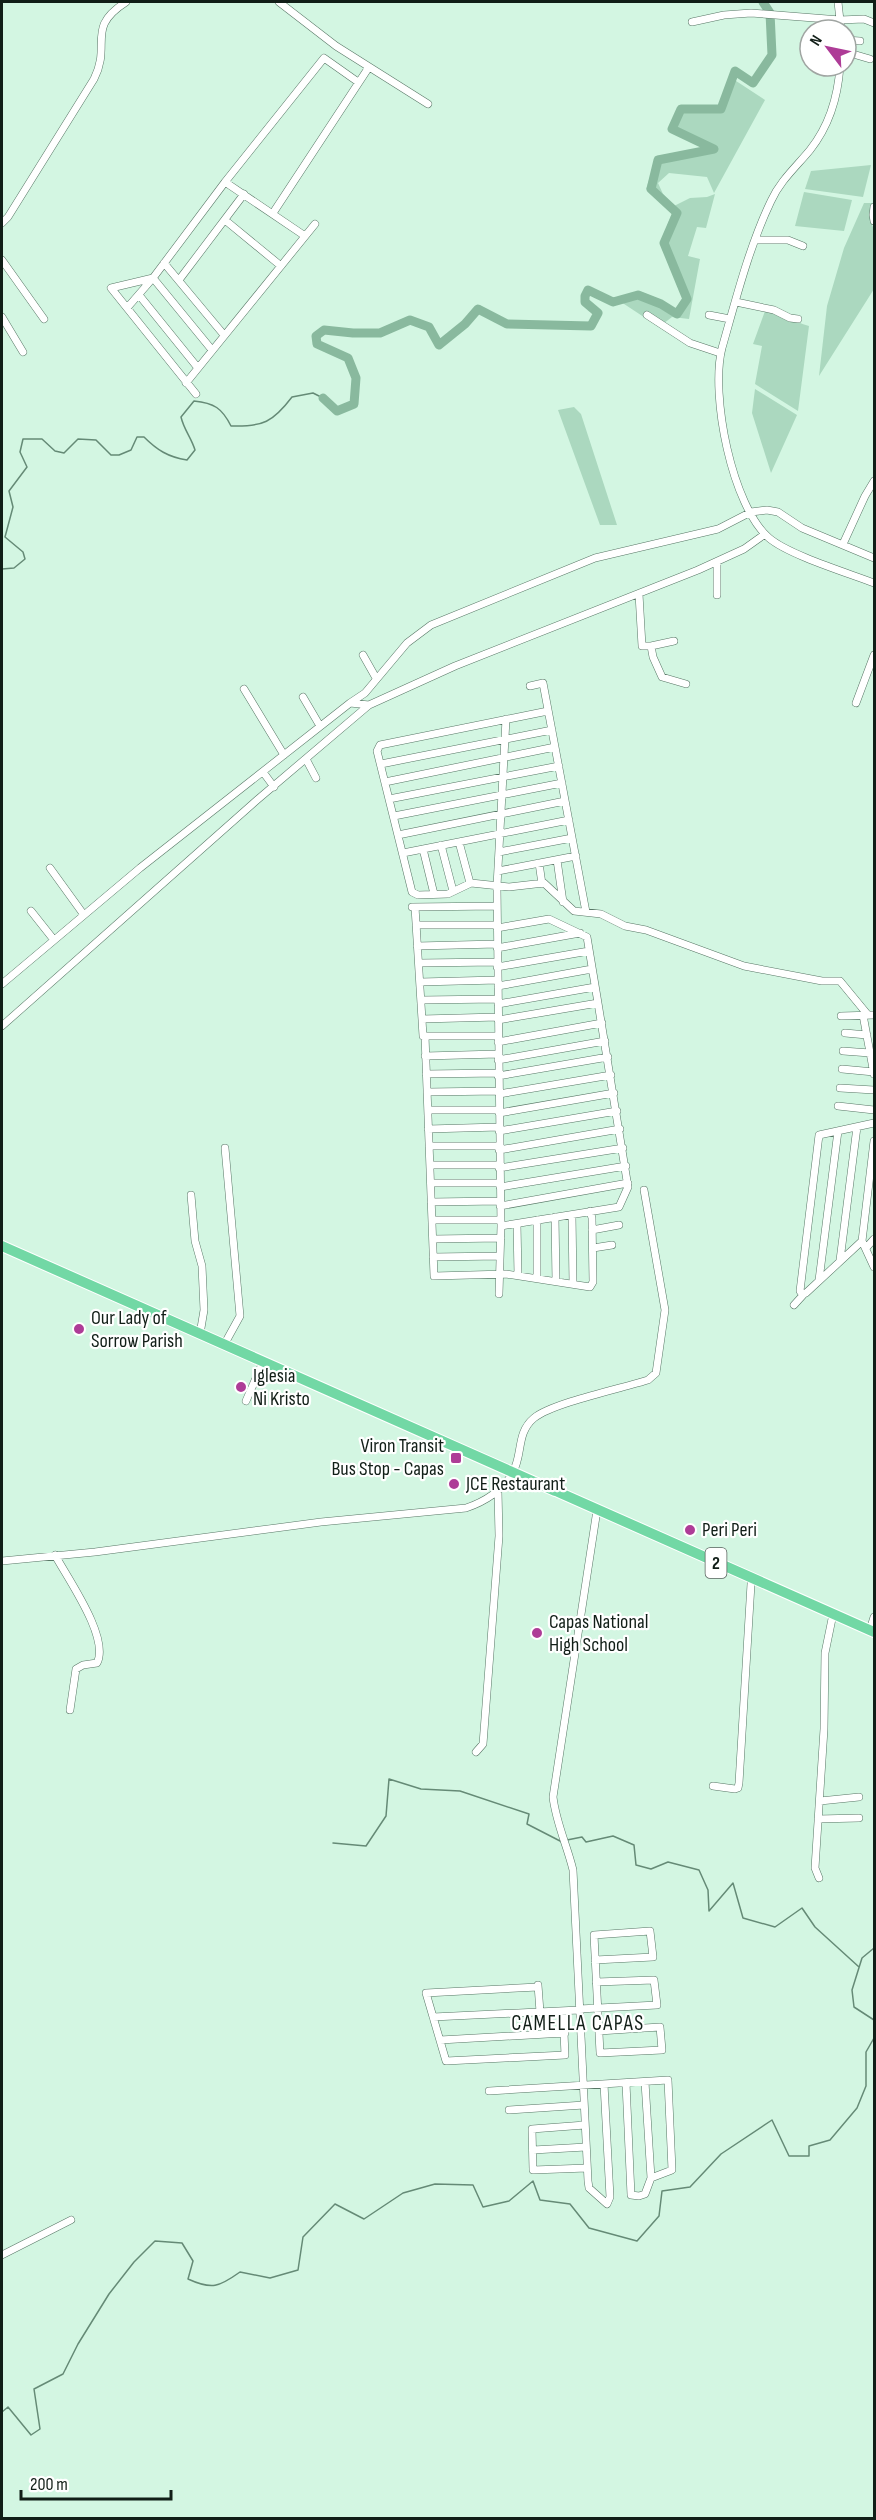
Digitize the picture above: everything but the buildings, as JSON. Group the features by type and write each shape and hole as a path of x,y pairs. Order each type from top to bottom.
{"highway":[{"name":"2","path":"2,1246 872,1631"},
{"path":"717,1563 733,1576 798,1605 815,1606"}],"street":[{"path":"2,223 8,218 94,79 100,65 104,20 109,13 126,2"},
{"path":"279,2 336,46 428,104"},
{"path":"838,2 840,18"},
{"path":"692,22 724,15 756,14 810,18"},
{"path":"858,19 874,22"},
{"path":"858,56 870,59"},
{"path":"127,308 153,278 225,182 324,58 358,82"},
{"path":"273,213 369,67"},
{"path":"838,78 833,109 824,129 775,192 756,240 730,319 720,353 717,379 721,422 735,476 751,512 765,534 784,547 874,583"},
{"path":"225,182 305,236"},
{"path":"179,280 244,194"},
{"path":"874,207 874,221"},
{"path":"225,220 281,266"},
{"path":"186,383 315,224"},
{"path":"756,240 788,240 803,246"},
{"path":"2,260 44,319"},
{"path":"164,263 224,335"},
{"path":"153,278 111,288 196,394"},
{"path":"153,278 212,350"},
{"path":"139,295 198,368"},
{"path":"736,302 774,310 790,318 798,319"},
{"path":"647,315 690,343 720,353"},
{"path":"709,315 730,319"},
{"path":"2,317 23,352"},
{"path":"843,544 874,481"},
{"path":"2,984 284,754 365,693 407,644 431,625 595,558 718,530 751,512 767,510 778,512 802,528 874,558"},
{"path":"2,1026 369,705 455,666 717,562 744,549 765,534"},
{"path":"717,562 717,595"},
{"path":"639,594 642,646 674,641"},
{"path":"651,646 655,661 664,678 686,684"},
{"path":"363,655 376,678"},
{"path":"856,703 874,655"},
{"path":"530,686 543,683 586,912"},
{"path":"244,688 263,723 284,754"},
{"path":"303,698 320,726"},
{"path":"350,703 369,705"},
{"path":"549,711 380,746 377,751 412,892 418,895 434,894 453,891 470,884 509,887 547,884 570,910 601,914 625,926 646,930 744,966 822,981 840,981 869,1015 867,1035 874,1073 842,1069"},
{"path":"499,1294 501,1223 497,886 506,719"},
{"path":"381,764 552,730"},
{"path":"385,782 555,747"},
{"path":"306,759 316,778"},
{"path":"389,799 559,766"},
{"path":"263,772 274,787"},
{"path":"394,816 562,783"},
{"path":"398,835 566,801"},
{"path":"403,853 569,820"},
{"path":"499,852 572,838"},
{"path":"459,842 470,884"},
{"path":"441,845 453,891"},
{"path":"423,849 434,894"},
{"path":"498,871 576,856"},
{"path":"557,860 563,902"},
{"path":"539,863 542,884"},
{"path":"50,868 84,915"},
{"path":"497,906 413,907 424,1036 434,1276 518,1275 592,1286 593,1248 590,1211"},
{"path":"31,911 54,940"},
{"path":"416,925 497,927 549,919 587,937 628,1183 619,1207 517,1224 432,1220"},
{"path":"417,946 497,946 580,933"},
{"path":"419,963 497,964 589,951"},
{"path":"420,982 498,983 592,969"},
{"path":"421,1000 498,1002 595,987"},
{"path":"422,1019 498,1019 598,1003"},
{"path":"842,1016 869,1015"},
{"path":"424,1036 498,1039 602,1023"},
{"path":"845,1032 867,1035"},
{"path":"425,1056 498,1057 605,1041"},
{"path":"843,1051 870,1053"},
{"path":"426,1074 498,1074 608,1057"},
{"path":"427,1092 499,1093 611,1075"},
{"path":"840,1088 874,1090"},
{"path":"428,1110 499,1111 614,1093"},
{"path":"838,1106 874,1110"},
{"path":"428,1129 499,1129 617,1111"},
{"path":"810,1137 874,1123"},
{"path":"840,1260 857,1128"},
{"path":"429,1146 499,1148 620,1129"},
{"path":"819,1280 838,1131"},
{"path":"804,1294 801,1293 800,1286 819,1135"},
{"path":"874,1141 864,1245 874,1267"},
{"path":"224,1345 240,1316 225,1148"},
{"path":"430,1165 499,1166 623,1148"},
{"path":"430,1183 500,1185 626,1166"},
{"path":"431,1202 500,1204 628,1183"},
{"path":"2,1561 321,1522 466,1508 498,1491 514,1472 523,1431 534,1418 561,1406 648,1380 656,1373 665,1310 644,1190"},
{"path":"191,1195 195,1241 202,1266 204,1310 200,1334"},
{"path":"572,1215 573,1284"},
{"path":"555,1217 556,1281"},
{"path":"537,1220 537,1278"},
{"path":"517,1224 518,1275"},
{"path":"592,1230 619,1225"},
{"path":"433,1239 501,1238"},
{"path":"794,1305 840,1260 874,1239"},
{"path":"593,1248 612,1245"},
{"path":"434,1257 500,1256"},
{"path":"246,1401 263,1362"},
{"path":"476,1752 483,1744 499,1536 498,1491"},
{"path":"597,1510 554,1797 555,1819 565,1840 573,1870 589,2188 607,2204 610,2197 604,2084"},
{"path":"55,1555 91,1621 99,1644 100,1658 97,1664 83,1665 76,1669 70,1710"},
{"path":"713,1786 735,1789 738,1788 739,1783 751,1584"},
{"path":"819,1878 814,1868 820,1801 825,1653 833,1614"},
{"path":"872,1631 874,1617"},
{"path":"820,1801 859,1797"},
{"path":"818,1819 859,1818"},
{"path":"595,1960 653,1957 650,1931 594,1935 595,1960 596,1982 600,2053 662,2050 660,2027 599,2031"},
{"path":"433,2017 657,2005 654,1980 596,1982"},
{"path":"540,2012 538,1984 426,1993 446,2061 449,2062 566,2054 563,2011"},
{"path":"440,2040 565,2033"},
{"path":"489,2091 668,2080 672,2170 651,2178"},
{"path":"626,2083 631,2195 639,2196 645,2194 651,2178 645,2082"},
{"path":"509,2110 584,2105"},
{"path":"585,2125 532,2129 532,2150 533,2170 587,2168"},
{"path":"532,2150 586,2147"},
{"path":"2,2255 71,2220"}],"green space":[{"path":"730,77 765,100 714,193 707,177 669,173 658,183 663,194 674,206 690,198 715,194 706,228 697,227 688,256 700,259 689,319 672,317 659,327 615,298 639,291 675,309 683,298 661,242 672,213 646,189 657,156 704,148 668,131 680,106 720,107"},
{"path":"871,165 863,197 805,189 811,171"},
{"path":"804,192 852,200 844,231 795,226"},
{"path":"864,203 872,203 874,289 819,376 827,306 844,248"},
{"path":"765,311 809,326 798,411 755,384 762,346 753,344"},
{"path":"755,389 797,415 771,473 752,413"},
{"path":"574,407 581,414 617,525 600,525 558,410"}],"waterway":[{"path":"323,398 337,411 354,404 356,378 348,358 317,344 316,336 324,330 380,333 410,320 429,327 439,345 465,324 478,309 507,324 591,326 598,313 585,302 588,290 613,302 638,295 661,304 677,314 687,299 664,243 677,213 651,189 658,160 714,149 672,129 681,109 721,109 735,71 753,83 772,55 770,13 763,2"},
{"path":"2,569 14,568 25,559 23,552 5,537 13,507 9,491 27,467 20,452 23,439 42,439 55,451 64,453 78,439 96,440 111,455 119,455 131,450 137,437 144,437 163,452 187,460 195,450 181,417 194,401 217,407 231,426 242,426 259,424 273,417 292,397 313,393 323,398"},
{"path":"333,1843 366,1846 386,1816 389,1779 421,1789 460,1791 529,1814 527,1824 562,1842"},
{"path":"567,1840 582,1837 586,1842 613,1836 634,1845 636,1865 651,1869 668,1862 699,1870 708,1890 709,1911 733,1883 743,1918 775,1927 802,1908 815,1927 859,1967"},
{"path":"874,1948 862,1958 852,1990 854,2007 874,2020"},
{"path":"2,2412 8,2407 31,2435 40,2429 34,2389 63,2374 78,2344 109,2294 134,2262 155,2241 182,2243 193,2261 188,2279 203,2285 221,2284 240,2272 270,2278 298,2270 303,2237 335,2204 364,2219 403,2193 435,2184 473,2185 483,2207 509,2201 533,2181 540,2200 570,2204 589,2228 637,2241 659,2216 662,2191 690,2187 721,2154 772,2120 789,2156 809,2156 809,2146 830,2140 857,2108 866,2086 866,2052 874,2038"}],"place":[{"name":"Our Lady of Sorrow Parish","path":"79,1329"},
{"name":"Iglesia Ni Kristo","path":"241,1387"},
{"name":"Viron Transit Bus Stop - Capas","path":"456,1458"},
{"name":"JCE Restaurant","path":"454,1484"},
{"name":"Peri Peri","path":"690,1530"},
{"name":"Capas National High School","path":"537,1633"}],"district":[{"name":"CAMELLA CAPAS","path":"578,2023"}]}
